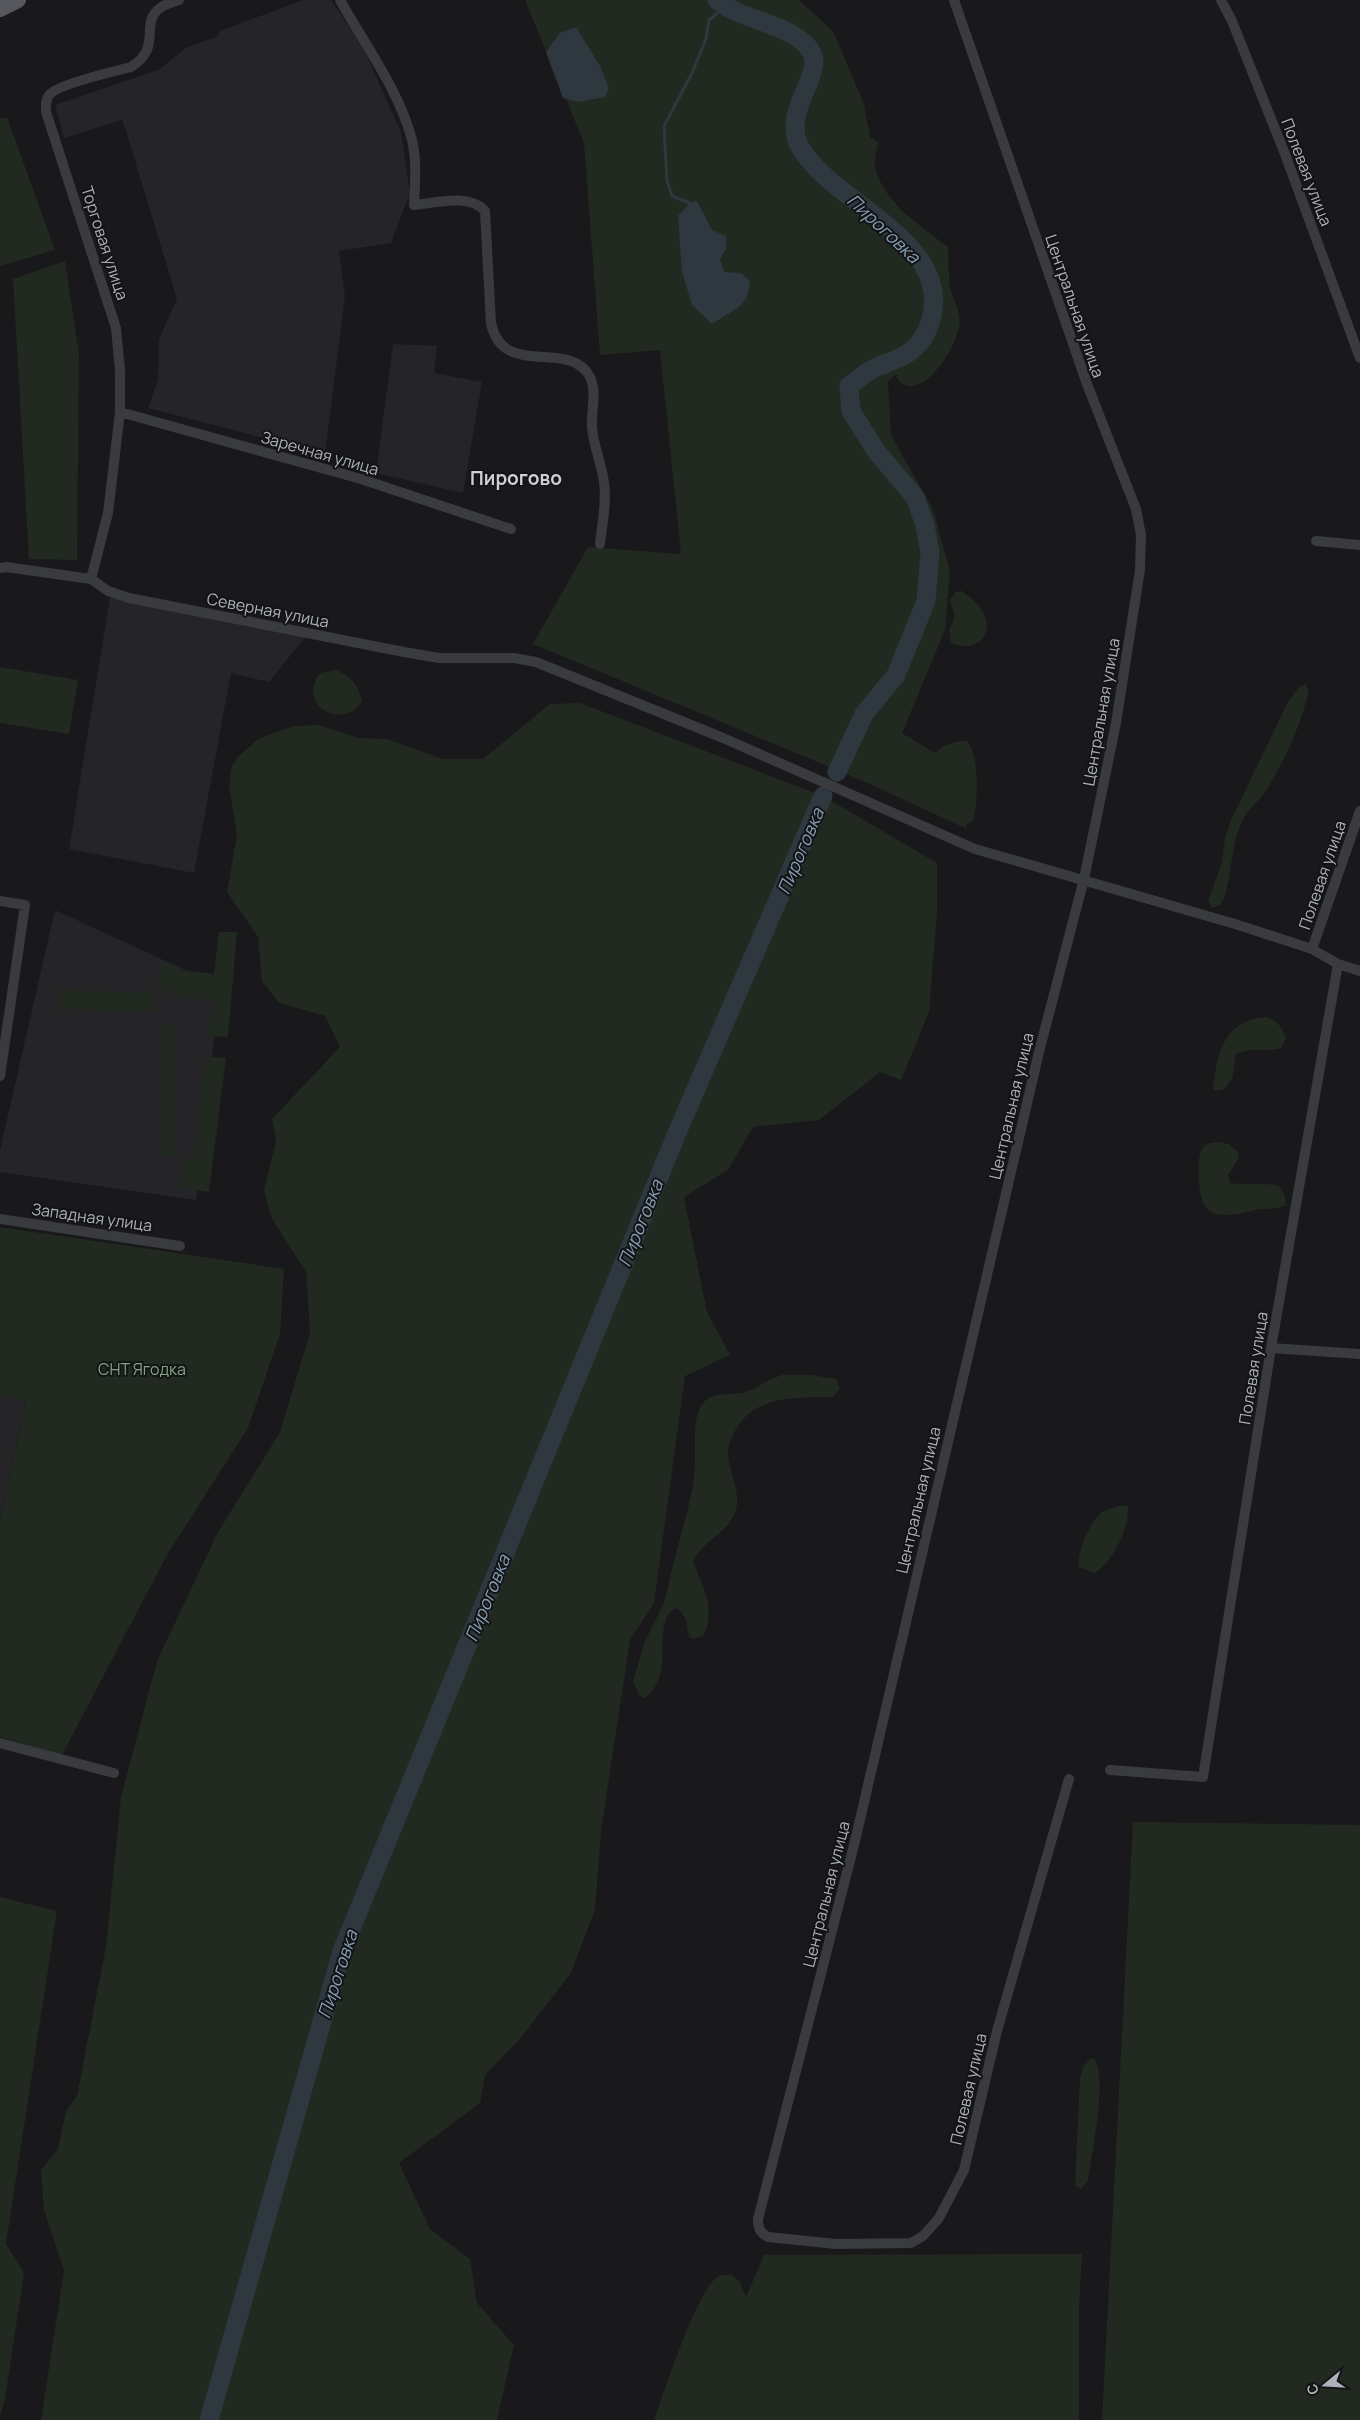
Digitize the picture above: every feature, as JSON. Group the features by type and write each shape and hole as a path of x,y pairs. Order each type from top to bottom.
{"main road":[{"path":"0,9 18,0"}],"street":[{"name":"Торговая улица","path":"91,579 108,513 120,412 120,371 116,328 46,112 46,103 48,96 58,88 131,67 139,62 150,46 151,21 155,13 161,8 179,0"},
{"path":"340,0 402,107 412,142 415,169 414,205 467,200 480,204 485,211 491,323 497,340 514,353 575,362 588,372 592,380 594,388 592,428 605,485 600,544"},
{"name":"Центральная улица","path":"760,2230 758,2219 855,1841 1039,1052 1084,879 1116,723 1140,570 1141,535 1136,510 1087,384 954,0"},
{"name":"Полевая улица","path":"1221,0 1232,21 1285,154 1360,358"},
{"name":"Заречная улица","path":"120,412 361,479 511,529"},
{"path":"1316,541 1360,544"},
{"name":"Северная улица","path":"0,568 6,567 91,579 108,591 129,598 404,652 439,658 514,658 536,662 723,738 975,849 1084,879 1312,949 1338,964 1360,971"},
{"name":"Полевая улица","path":"1312,949 1360,811"},
{"path":"0,901 25,905 0,1076"},
{"name":"Полевая улица","path":"1110,1770 1203,1777 1271,1348 1338,964"},
{"name":"Западная улица","path":"0,1219 180,1246"},
{"path":"1271,1348 1360,1354"},
{"path":"0,1743 114,1773"},
{"name":"Полевая улица","path":"760,2230 768,2237 836,2244 911,2243 923,2236 939,2218 964,2170 997,2031 1069,1779"}],"shaded area":[{"path":"303,0 331,0 363,47 401,132 410,193 391,243 339,251 345,296 325,454 148,408 158,379 159,339 177,299 126,131 122,120 64,138 55,105 158,70 186,48 218,36 220,31"},
{"path":"576,27 600,66 609,88 605,97 578,102 563,98 546,52 560,33"},
{"path":"697,201 712,230 726,236 726,249 720,259 724,272 741,273 750,281 747,297 739,307 712,324 692,305 682,272 678,216 690,203"},
{"path":"393,344 437,346 434,373 482,382 463,493 376,473"},
{"path":"111,591 307,635 269,682 231,673 194,873 69,849"},
{"path":"55,910 220,986 196,1200 0,1172 0,1150"},
{"path":"0,1395 26,1400 0,1521"}],"green space":[{"path":"525,0 799,0 833,31 864,104 870,137 878,142 875,165 885,190 904,212 948,247 950,286 960,322 953,345 948,355 926,380 917,385 909,386 901,382 896,374 888,382 891,435 933,509 950,572 945,630 902,733 935,753 942,747 950,744 967,741 974,757 977,792 975,814 973,821 966,825 967,829 861,780 533,644 588,547 681,554 660,350 600,355 584,143"},
{"path":"7,117 55,250 0,266 0,119"},
{"path":"65,261 79,354 77,560 29,559 13,279"},
{"path":"962,591 980,607 986,622 984,636 980,641 967,646 951,643 949,631 955,616 950,599 956,592"},
{"path":"0,667 78,680 69,734 0,723"},
{"path":"336,670 354,682 362,701 354,710 345,714 325,711 318,705 314,696 314,685 320,673"},
{"path":"1305,684 1309,690 1302,716 1292,741 1267,789 1247,812 1242,821 1238,830 1225,896 1220,905 1212,908 1208,901 1222,863 1225,838 1231,820 1288,702 1298,688"},
{"path":"580,703 823,796 937,863 937,911 929,1012 901,1080 880,1072 819,1120 753,1127 728,1170 684,1197 707,1312 730,1355 685,1376 654,1603 630,1640 601,1831 595,1910 571,1973 520,2039 485,2075 480,2103 399,2163 430,2229 470,2259 477,2303 514,2345 497,2420 41,2420 64,2270 44,2210 41,2170 58,2149 66,2111 77,2096 106,1946 121,1797 157,1661 218,1532 280,1432 310,1333 306,1272 271,1217 264,1190 276,1141 272,1119 340,1047 325,1016 279,1003 262,981 258,937 227,892 237,835 229,785 232,766 238,757 258,739 293,726 318,725 359,738 387,739 443,759 483,759 550,704"},
{"path":"219,932 237,932 228,1037 208,1036 213,1000 178,998 156,985 165,962 182,970 214,974"},
{"path":"61,990 155,993 154,1012 60,1009"},
{"path":"1266,1017 1277,1023 1283,1031 1286,1038 1281,1048 1247,1051 1236,1054 1232,1079 1225,1089 1213,1091 1216,1065 1224,1042 1231,1032 1240,1025"},
{"path":"160,1024 174,1024 175,1155 161,1155"},
{"path":"206,1056 226,1058 209,1192 179,1188 183,1159 193,1160"},
{"path":"1219,1142 1229,1144 1238,1152 1239,1158 1228,1175 1230,1183 1278,1186 1285,1196 1286,1205 1279,1208 1223,1215 1208,1210 1200,1193 1199,1160 1201,1152 1206,1145"},
{"name":"СНТ Ягодка","path":"0,1227 284,1269 280,1334 248,1428 167,1555 62,1755 0,1737 0,1521 26,1401 0,1395"},
{"path":"782,1375 812,1375 836,1379 840,1388 833,1397 790,1399 763,1405 751,1412 741,1422 732,1437 728,1451 737,1499 735,1513 726,1526 702,1549 693,1562 707,1598 709,1616 704,1635 694,1639 689,1637 686,1620 680,1610 675,1608 667,1616 664,1626 659,1680 654,1689 645,1698 640,1696 633,1682 644,1643 663,1605 688,1509 694,1478 695,1431 700,1408 708,1398 743,1393"},
{"path":"1119,1506 1128,1506 1128,1515 1123,1534 1114,1552 1095,1573 1079,1567 1082,1545 1094,1521 1104,1511"},
{"path":"1133,1822 1360,1825 1360,2420 1102,2420"},
{"path":"0,1897 57,1911 6,2244 24,2273 5,2399 0,2416"},
{"path":"1091,2058 1096,2060 1099,2072 1099,2103 1088,2181 1081,2189 1076,2186 1075,2181 1080,2079 1083,2067"},
{"path":"1082,2254 1079,2308 1079,2420 654,2420 690,2322 708,2288 718,2277 731,2275 740,2282 746,2297 764,2255"}],"waterway":[{"name":"Пироговка","path":"717,0 739,13 794,35 805,43 812,53 814,62 795,121 800,147 816,167 906,243 923,264 932,288 931,320 925,335 916,347 897,359 868,372 849,386 851,411 876,451 915,497 925,525 930,553 926,601 896,675 864,714 837,772"},
{"path":"690,203 672,196 667,181 664,126 692,73 706,39 709,20 720,11 720,3"},
{"name":"Пироговка","path":"209,2420 342,1951 679,1128 823,796"}],"district":[{"name":"Пирогово","path":"516,478"}]}
